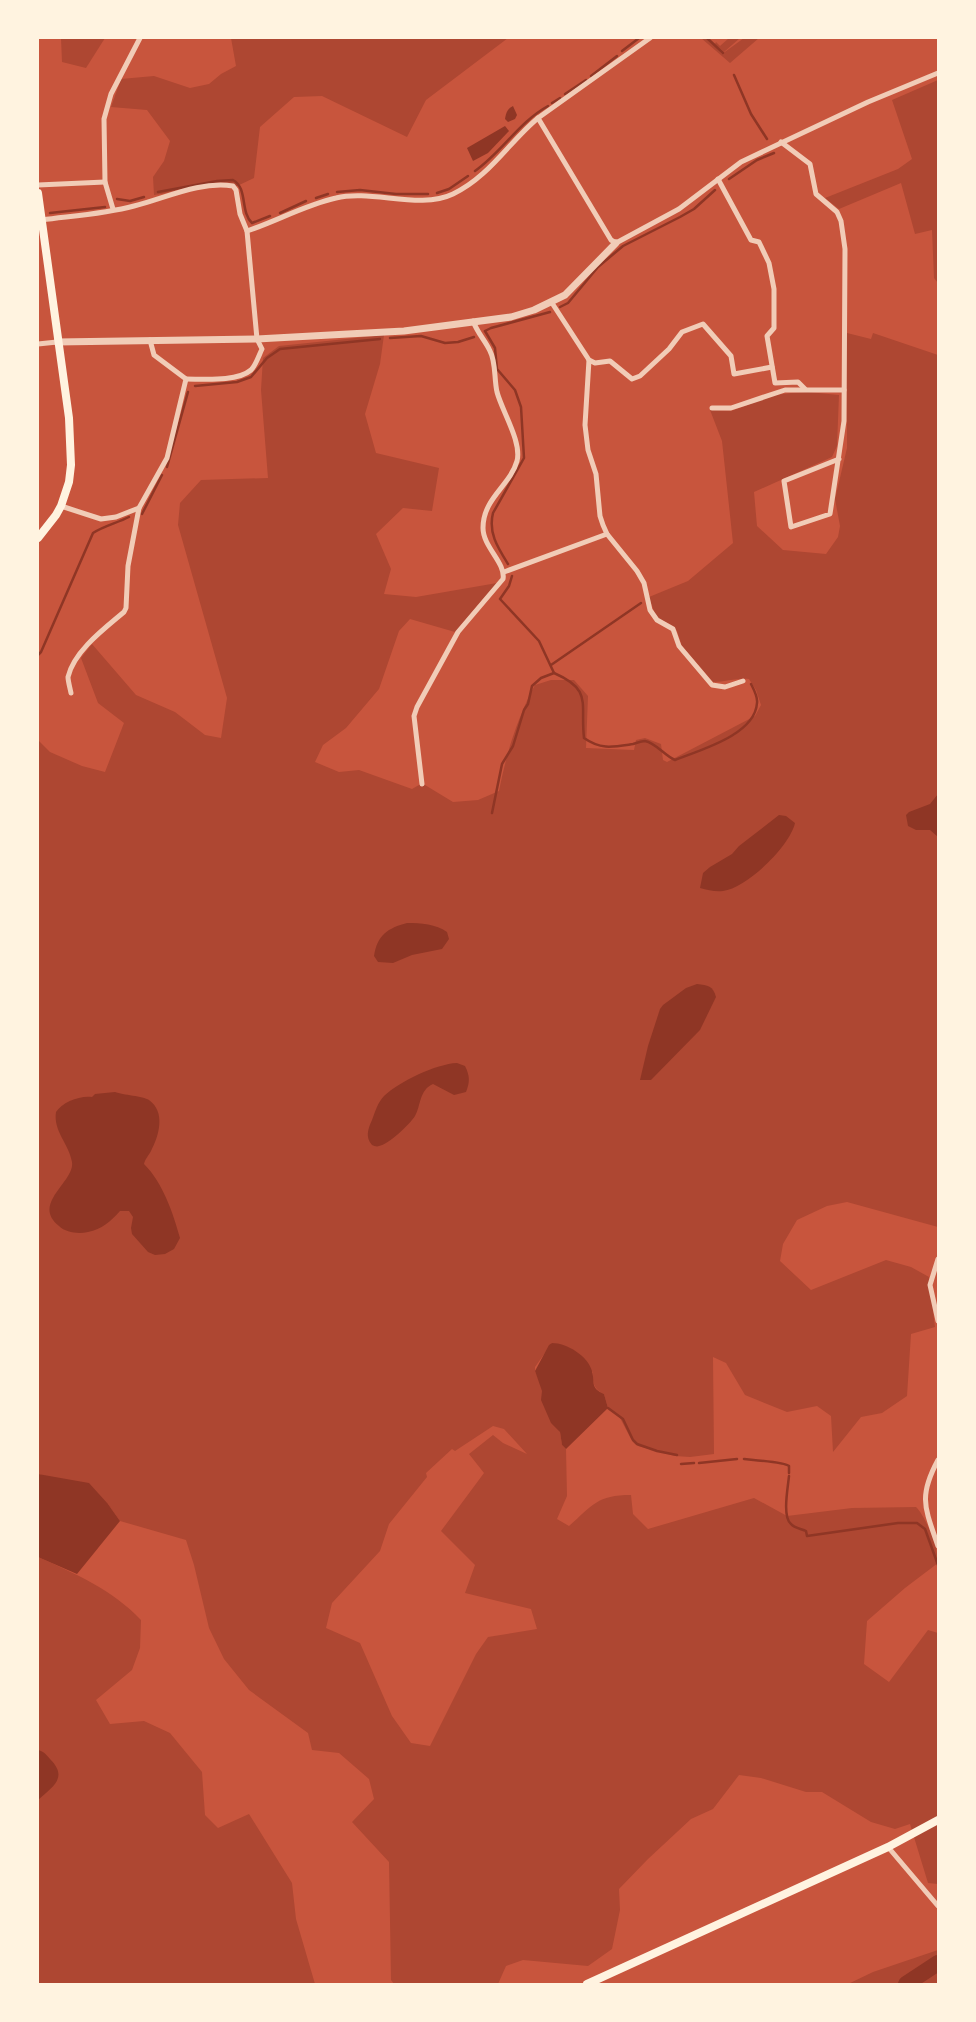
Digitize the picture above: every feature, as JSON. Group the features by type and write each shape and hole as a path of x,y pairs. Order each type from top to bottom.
{"main road":[{"path":"38,193 38,205 42,220 57,342 69,418 71,464 69,482 61,506 38,538"},
{"path":"587,1984 888,1847 938,1820"}],"street":[{"path":"113,209 105,182 104,118 111,94 140,38"},
{"path":"247,230 338,197 421,200 440,199 453,194 489,169 526,128 538,118 650,38"},
{"path":"38,344 57,342 257,339 404,330 511,318 552,303 565,295 616,243 679,209 741,162 860,106 938,73"},
{"path":"538,118 611,240 616,243"},
{"path":"781,142 810,164 816,194 837,212 841,221 845,249 844,421 839,459 830,514 790,526 784,481 839,459"},
{"path":"718,179 751,240 759,242 769,263 774,289 774,328 767,336 775,383 798,382 805,389"},
{"path":"38,185 105,182"},
{"path":"42,220 133,206 172,194 206,187 233,186 236,190 240,214 247,230 257,339 262,349 251,370 225,379 186,379 154,355 150,340"},
{"path":"552,303 589,360 585,425 588,450 596,474 600,516 607,534 637,571 644,583 650,610 657,620 673,629 679,646 712,684 725,687 743,681"},
{"path":"422,784 414,716 417,706 458,632 503,579 504,572 486,540 483,530 484,515 488,505 515,465 518,455 497,392 491,351 478,334 473,322"},
{"path":"589,360 610,362 632,379 640,376 669,349 682,332 703,324 731,356 734,374 772,367"},
{"path":"71,692 68,676 74,665 97,633 124,612 126,608 128,566 139,508 167,458 186,379"},
{"path":"712,408 731,408 785,390 844,390"},
{"path":"61,506 101,519 116,518 139,508"},
{"path":"504,572 607,534"},
{"path":"938,1259 930,1284 938,1321"},
{"path":"938,1460 930,1476 925,1508 938,1546"},
{"path":"888,1847 938,1906"}],"shaded area":[{"path":"61,38 105,38 86,68 62,62"},
{"path":"231,38 508,38 426,100 407,137 322,96 294,97 260,127 254,178 235,187 232,184 212,183 154,195 153,177 164,161 170,141 147,110 111,107 121,79 154,76 190,88 209,84 221,74 236,66"},
{"path":"701,38 706,38 722,54 744,38 759,38 730,63"},
{"path":"729,38 740,38 724,52 715,44 716,42 720,46"},
{"path":"938,80 938,283 934,278 932,230 915,234 901,183 839,209 825,198 898,169 912,159 892,100"},
{"path":"513,106 517,115 515,119 508,122 505,119 506,113"},
{"path":"505,126 509,131 488,153 473,161 467,148"},
{"path":"847,333 871,339 873,333 938,355 938,1227 847,1202 827,1206 797,1220 783,1244 780,1261 811,1290 886,1260 911,1267 929,1277 935,1327 911,1334 907,1396 882,1413 861,1417 833,1452 831,1416 817,1406 787,1412 745,1395 726,1363 713,1357 714,1454 690,1457 675,1456 638,1446 631,1439 619,1416 608,1408 604,1394 594,1385 593,1372 552,1343 535,1367 535,1371 560,1432 562,1445 566,1449 567,1496 557,1519 569,1526 596,1503 603,1499 620,1495 631,1495 633,1514 648,1529 754,1498 787,1516 852,1508 916,1507 920,1512 934,1541 938,1563 905,1588 867,1621 864,1664 889,1682 928,1630 938,1633 938,1884 928,1883 910,1824 895,1829 871,1822 822,1792 806,1792 761,1778 739,1775 713,1809 691,1819 619,1889 620,1910 612,1949 588,1966 523,1960 506,1966 498,1984 394,1984 391,1980 389,1862 352,1822 374,1799 369,1779 339,1753 312,1750 308,1733 249,1690 224,1659 209,1628 186,1540 120,1521 108,1504 49,1477 38,1474 38,740 50,752 82,766 105,772 124,723 98,703 81,658 92,644 136,695 175,712 205,735 221,738 227,698 178,525 180,503 201,480 268,478 261,390 263,358 279,346 384,335 380,364 365,414 376,453 439,468 432,511 403,508 376,534 391,569 384,594 416,597 497,583 455,632 410,619 399,631 379,689 346,728 323,745 315,762 339,772 359,770 412,789 419,785 425,785 453,802 478,800 499,791 513,737 523,710 535,685 551,680 574,680 588,696 586,748 634,750 636,740 645,738 661,744 663,760 667,762 755,716 761,705 756,690 749,679 713,682 682,646 677,631 673,626 656,617 649,597 688,581 733,543 722,441 710,410 731,411 775,395 791,393 808,392 839,395 837,446 832,457 754,492 757,526 783,550 826,554 838,537 840,526 835,499 847,448","holes":["493,1426 504,1429 527,1454 503,1443 493,1435 469,1454 484,1473 441,1531 475,1565 465,1593 531,1609 537,1629 488,1637 476,1654 430,1746 411,1743 392,1716 360,1643 326,1628 332,1603 380,1551 389,1524 427,1477 426,1473 452,1449 455,1451"]},
{"path":"938,794 938,837 930,830 916,830 908,826 906,815 930,804"},
{"path":"779,815 786,816 795,823 785,843 766,864 744,882 733,888 723,891 712,891 700,888 703,873 732,854 739,846"},
{"path":"407,923 438,927 447,932 449,939 442,949 412,955 393,963 378,962 374,956 381,938 394,927"},
{"path":"697,984 709,987 713,990 716,997 700,1030 651,1080 640,1080 648,1046 660,1009 686,988"},
{"path":"457,1063 465,1066 469,1076 466,1092 454,1095 433,1084 425,1090 415,1116 404,1129 383,1145 372,1145 368,1139 368,1130 377,1107 384,1096 419,1074 439,1066"},
{"path":"115,1092 149,1100 158,1111 158,1131 154,1145 144,1164 162,1189 171,1209 180,1238 174,1249 165,1254 155,1255 148,1252 132,1234 133,1217 129,1211 120,1211 102,1227 84,1233 65,1230 52,1217 50,1209 52,1201 71,1170 72,1162 57,1125 56,1112 72,1100 92,1097 95,1094"},
{"path":"552,1343 564,1345 576,1351 586,1360 592,1371 595,1387 604,1394 608,1408 566,1449 562,1445 560,1432 551,1423 541,1400 542,1391 535,1371 549,1345"},
{"path":"38,1474 89,1483 120,1521 77,1574 38,1557"},
{"path":"38,1557 106,1591 141,1620 140,1648 132,1670 96,1700 110,1724 144,1721 170,1733 202,1772 205,1815 218,1828 249,1814 292,1883 296,1919 315,1984 38,1984"},
{"path":"38,1750 46,1754 56,1766 58,1777 53,1786 38,1800"},
{"path":"938,1950 938,1984 848,1984 873,1972"}],"waterway":[{"path":"622,51 639,38"},
{"path":"707,38 723,53"},
{"path":"591,76 617,56"},
{"path":"734,75 751,114 767,139"},
{"path":"565,94 586,80"},
{"path":"552,103 560,98"},
{"path":"475,171 494,155 528,120 548,106"},
{"path":"729,179 757,160 774,153"},
{"path":"437,193 449,189 468,176"},
{"path":"158,192 217,181 233,180 241,189 246,213 252,223 270,216"},
{"path":"337,192 360,190 396,194 428,194"},
{"path":"560,307 568,303 598,267 623,246 694,209 715,190"},
{"path":"316,198 328,194"},
{"path":"117,199 130,201 144,197"},
{"path":"280,213 306,201"},
{"path":"50,213 105,207"},
{"path":"485,331 550,312"},
{"path":"485,331 495,348 497,369 515,390 521,407 524,458 493,513 492,520 495,540 508,564"},
{"path":"390,338 421,336 445,343 458,342 474,337"},
{"path":"195,386 237,382 251,377 267,358 280,349 380,339"},
{"path":"167,467 188,392"},
{"path":"142,514 162,475"},
{"path":"38,655 41,652 93,533 129,517"},
{"path":"512,576 509,586 500,599 539,641 554,673"},
{"path":"551,665 641,603"},
{"path":"492,813 502,764 513,746 524,710 528,704 532,686 541,678 554,673 575,685 582,699 584,738 590,742 613,747 645,741 653,744 675,760 725,740 747,724 754,714 757,703 751,684"},
{"path":"608,1408 623,1419 633,1440 637,1444 677,1455"},
{"path":"699,1463 737,1459"},
{"path":"744,1459 786,1465 789,1466 789,1473"},
{"path":"681,1464 694,1463"},
{"path":"789,1476 786,1502 788,1520 794,1527 806,1531 807,1536 898,1523 917,1523 925,1529 938,1565"},
{"path":"906,1984 938,1963"}]}
